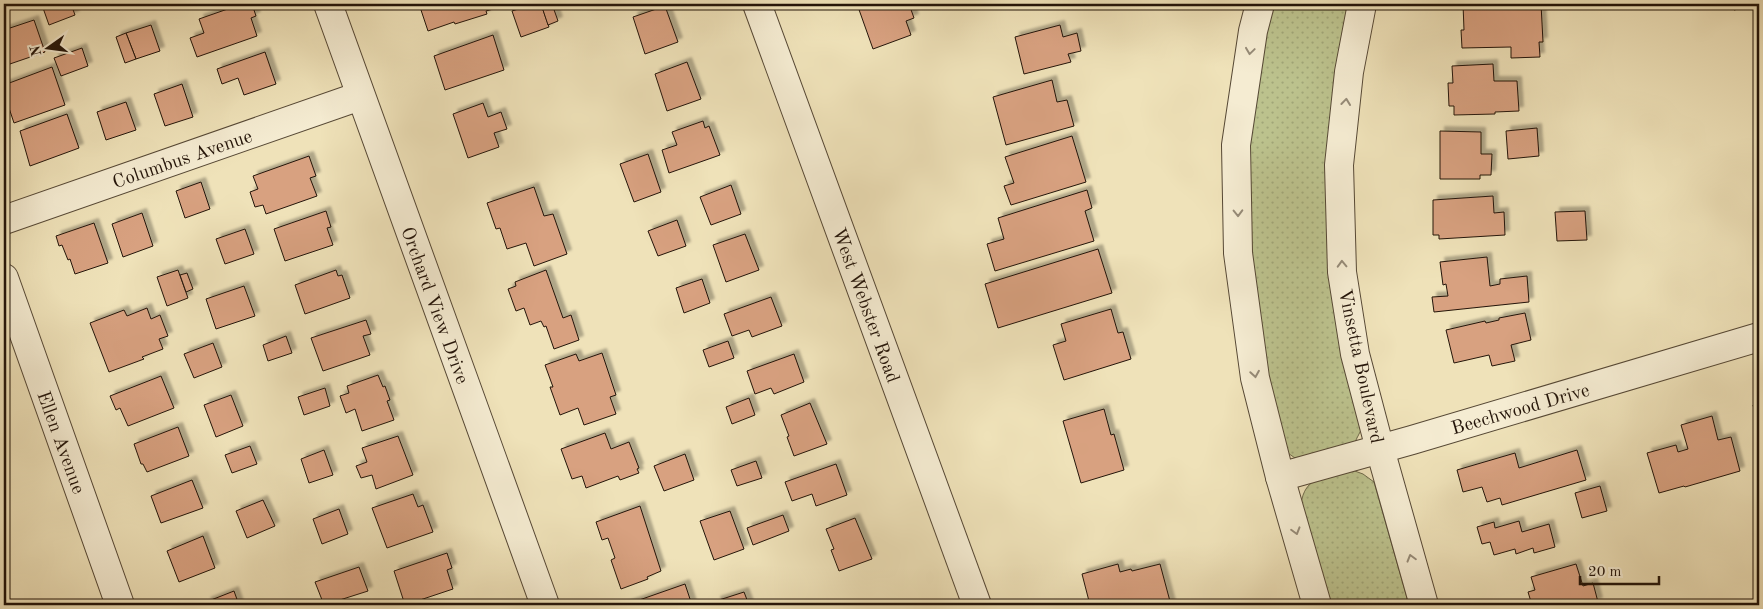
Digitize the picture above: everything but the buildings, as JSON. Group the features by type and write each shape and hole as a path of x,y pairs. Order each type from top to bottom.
{"street":[{"name":"Orchard View Drive","path":"328,4 545,605"},
{"name":"West Webster Road","path":"757,4 976,605"},
{"path":"1260,4 1253,31 1236,145 1238,253 1255,378 1280,476 1317,605"},
{"name":"Vinsetta Boulevard","path":"1362,4 1349,72 1339,165 1342,272 1355,354 1424,605"},
{"name":"Columbus Avenue","path":"4,220 360,96"},
{"name":"Ellen Avenue","path":"4,278 120,605"},
{"name":"Beechwood Drive","path":"1280,476 1380,449 1759,337"}],"green space":[{"path":"1271,4 1351,4 1341,44 1361,430 1355,442 1302,458 1295,458 1285,451 1267,387 1251,280 1250,139"},
{"path":"1352,470 1363,474 1374,482 1409,605 1329,605 1301,505 1303,495 1312,483 1326,476"}]}
